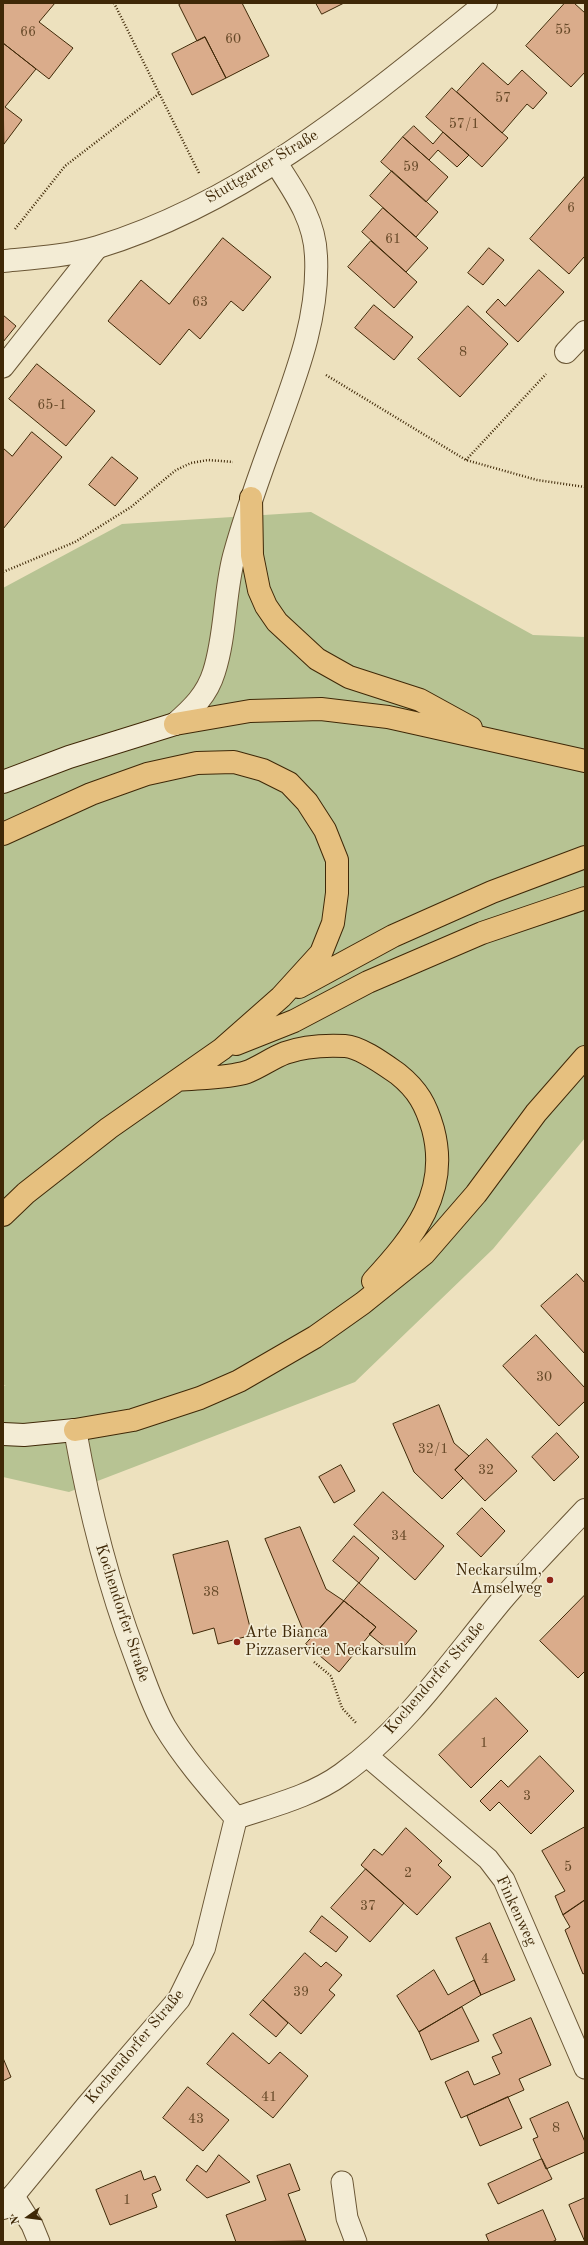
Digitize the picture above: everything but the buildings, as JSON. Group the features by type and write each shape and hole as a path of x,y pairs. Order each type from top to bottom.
{"highway":[{"path":"251,498 252,555 259,590 266,606 277,622 317,659 349,677 420,700 495,740"},
{"path":"175,724 250,711 321,709 388,717 585,761"},
{"path":"3,834 91,794 148,774 197,763 234,762 263,770 289,783 307,802 325,830 337,860 337,893 332,923 321,953 281,996 222,1049 174,1081 103,1132 26,1193 3,1215"},
{"path":"281,996 393,936 492,892 585,857"},
{"path":"222,1049 294,1021 368,982 482,933 585,898"},
{"path":"174,1081 247,1072 285,1053 315,1046 347,1046 381,1062 412,1086 428,1110 437,1144 437,1174 426,1210 406,1245 359,1297 315,1338"},
{"path":"75,1430 133,1420 200,1398 239,1381 315,1338 424,1254 476,1194 536,1112 585,1057"}],"street":[{"name":"Stuttgarter Straße","path":"3,261 50,257 97,248 140,233 211,198 276,163 358,107 486,3"},
{"path":"3,782 69,757 175,724 198,704 214,672 224,624 227,586 251,498 302,360 316,292 316,254 311,227 300,200 276,163"},
{"path":"566,352 585,332"},
{"path":"3,1434 24,1435 75,1430"},
{"name":"Kochendorfer Straße","path":"75,1430 89,1505 106,1572 122,1622 146,1684 165,1726 185,1757 236,1818"},
{"name":"Kochendorfer Straße","path":"236,1818 321,1786 341,1775 372,1749 420,1701 502,1600 585,1510"},
{"name":"Kochendorfer Straße","path":"8,2202 87,2106 179,1999 204,1948 236,1818"}],"lane":[{"path":"3,367 97,248"},
{"name":"Finkenweg","path":"372,1749 488,1859 504,1880 585,2068"},
{"path":"342,2182 347,2218 356,2242"},
{"path":"8,2202 32,2225 39,2242"}],"path":[{"path":"114,3 211,198"},
{"path":"13,232 66,166 160,93"},
{"path":"466,460 566,352"},
{"path":"302,360 466,460 537,480 585,487"},
{"path":"3,572 75,542 131,507 176,470 191,463 208,460 263,465"},
{"path":"314,1662 331,1676 342,1708 372,1749"}],"green space":[{"path":"311,512 533,635 585,637 585,1138 493,1249 355,1382 69,1492 3,1477 3,1386 6,1385 3,1385 3,588 122,524"}],"place":[{"name":"Neckarsulm, Amselweg","path":"550,1580"},
{"name":"Arte Bianca Pizzaservice Neckarsulm","path":"237,1642"}]}
